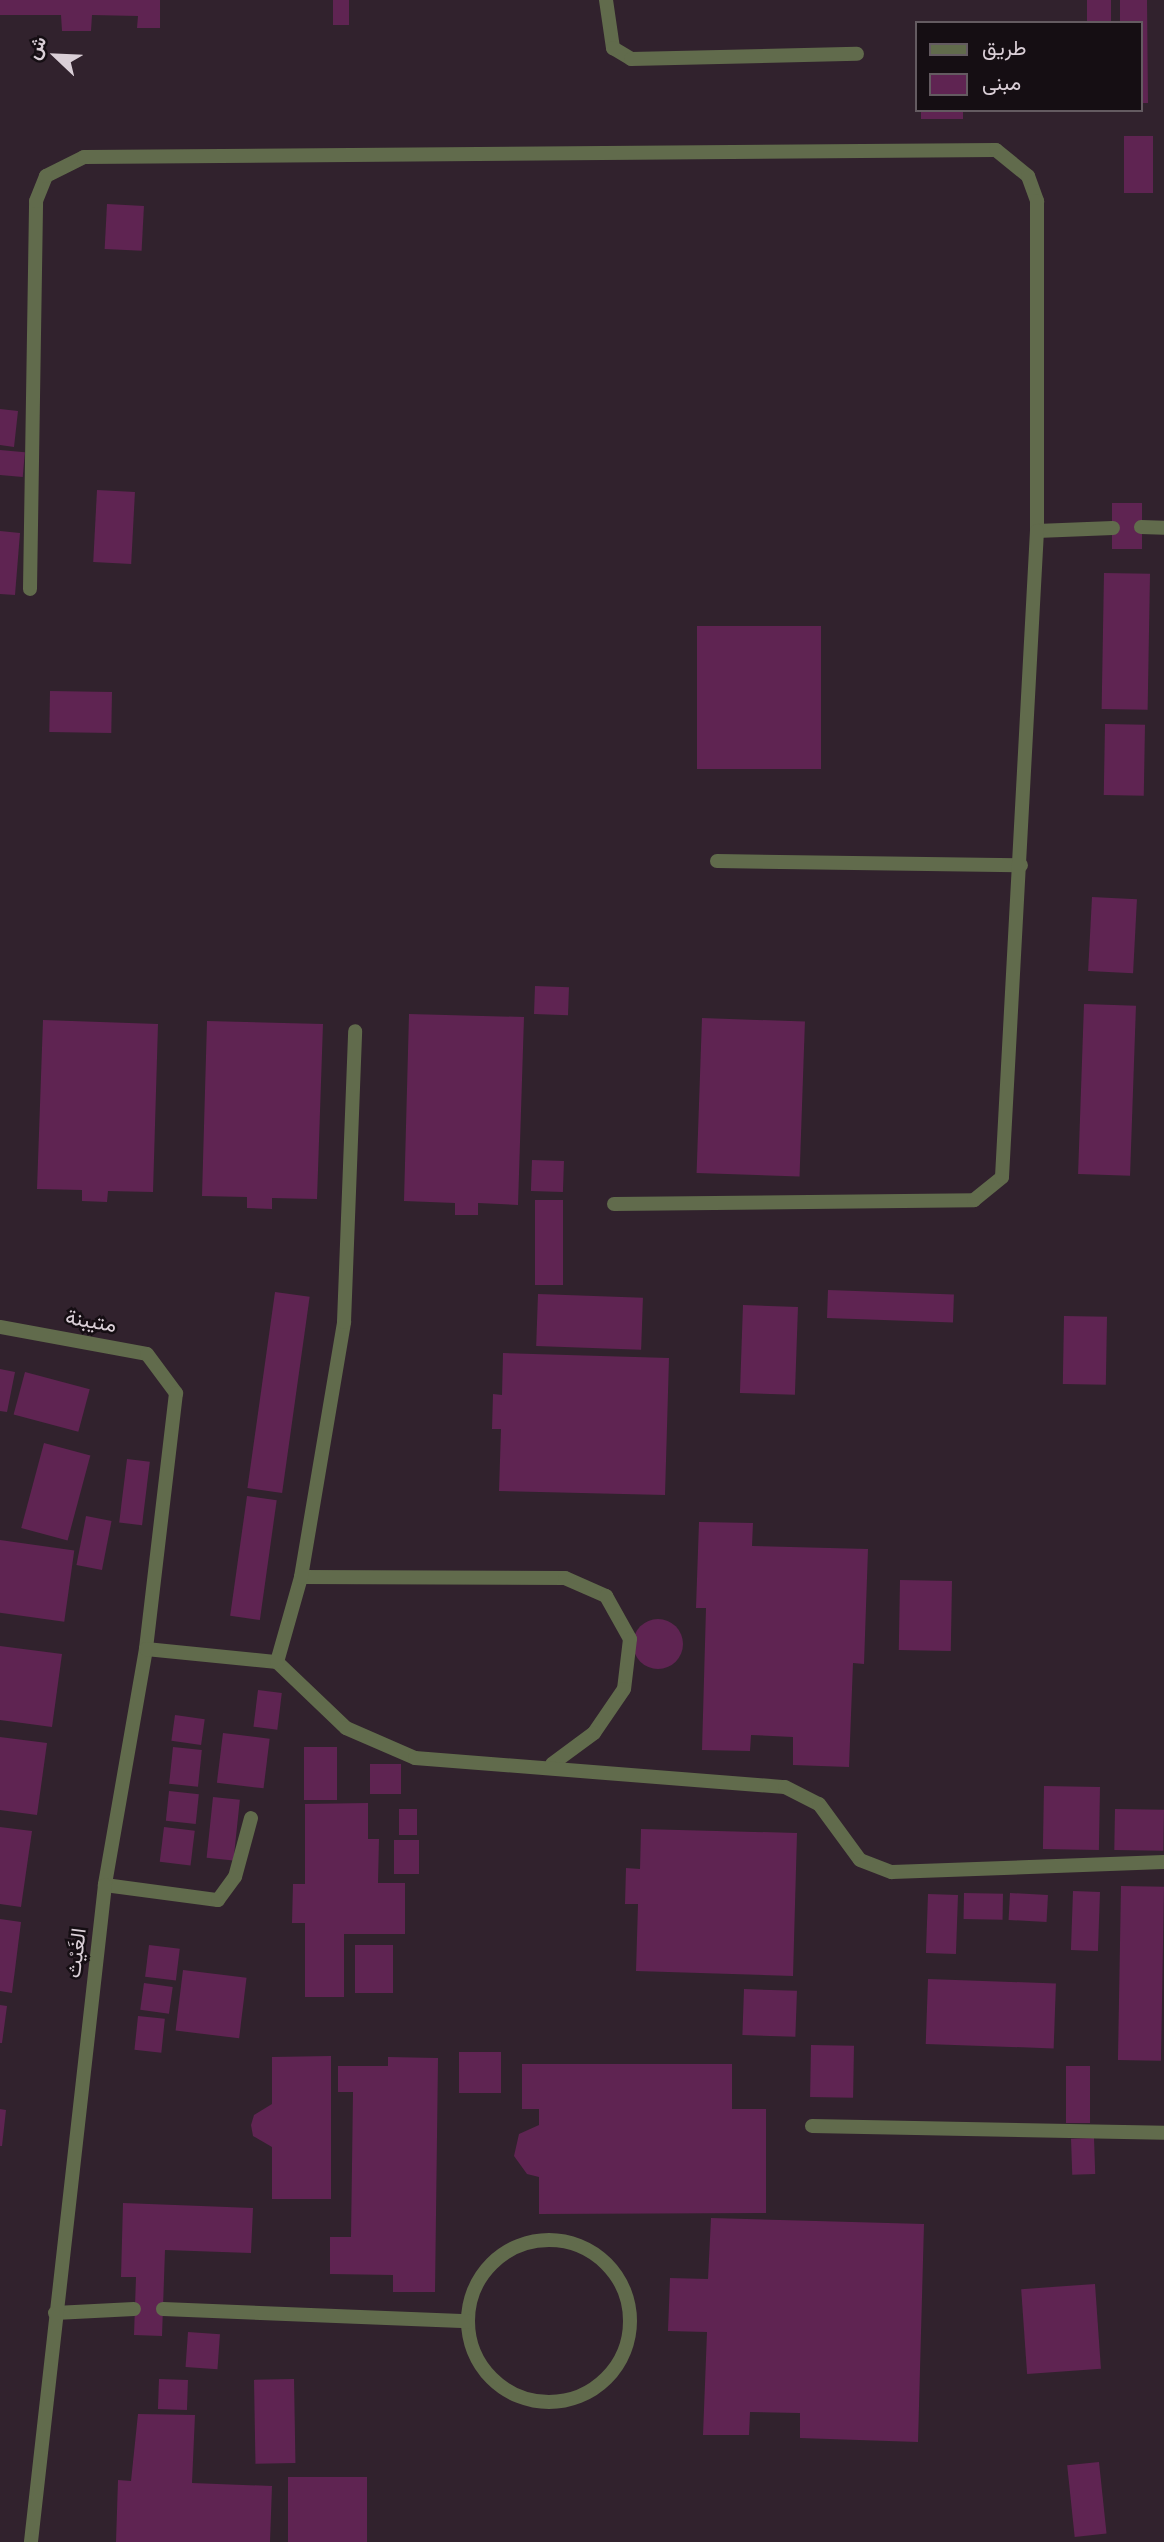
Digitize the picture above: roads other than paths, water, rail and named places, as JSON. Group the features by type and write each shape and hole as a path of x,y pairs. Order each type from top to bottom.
{"street":[{"path":"606,0 613,48 631,59 858,54"},
{"path":"30,589 36,201 46,176 84,157 996,150 1028,176 1037,201 1037,531 1002,1177 974,1200 614,1204"},
{"path":"1141,527 1164,528"},
{"path":"1037,531 1113,528"},
{"path":"717,860 1021,865"},
{"path":"277,1662 301,1577 344,1322 355,1031"},
{"name":"متيبنة","path":"0,1326 147,1354 167,1373"},
{"name":"الغَيْث","path":"30,2542 105,1885 146,1649 176,1416 167,1373"},
{"path":"301,1577 565,1578 606,1596 630,1639 624,1689 594,1733 551,1764"},
{"path":"146,1649 277,1662 323,1709 378,1745 415,1758 551,1764 785,1787 819,1804 860,1860 892,1872 1164,1862"},
{"path":"105,1885 218,1900 235,1877 251,1818"},
{"path":"812,2126 1164,2133"},
{"path":"540,2239 590,2250 624,2288 630,2312 620,2362 604,2382 558,2403 532,2402 489,2377 474,2355 468,2321 478,2281 494,2261 540,2239"},
{"path":"55,2314 134,2309"},
{"path":"163,2309 468,2321"}]}
